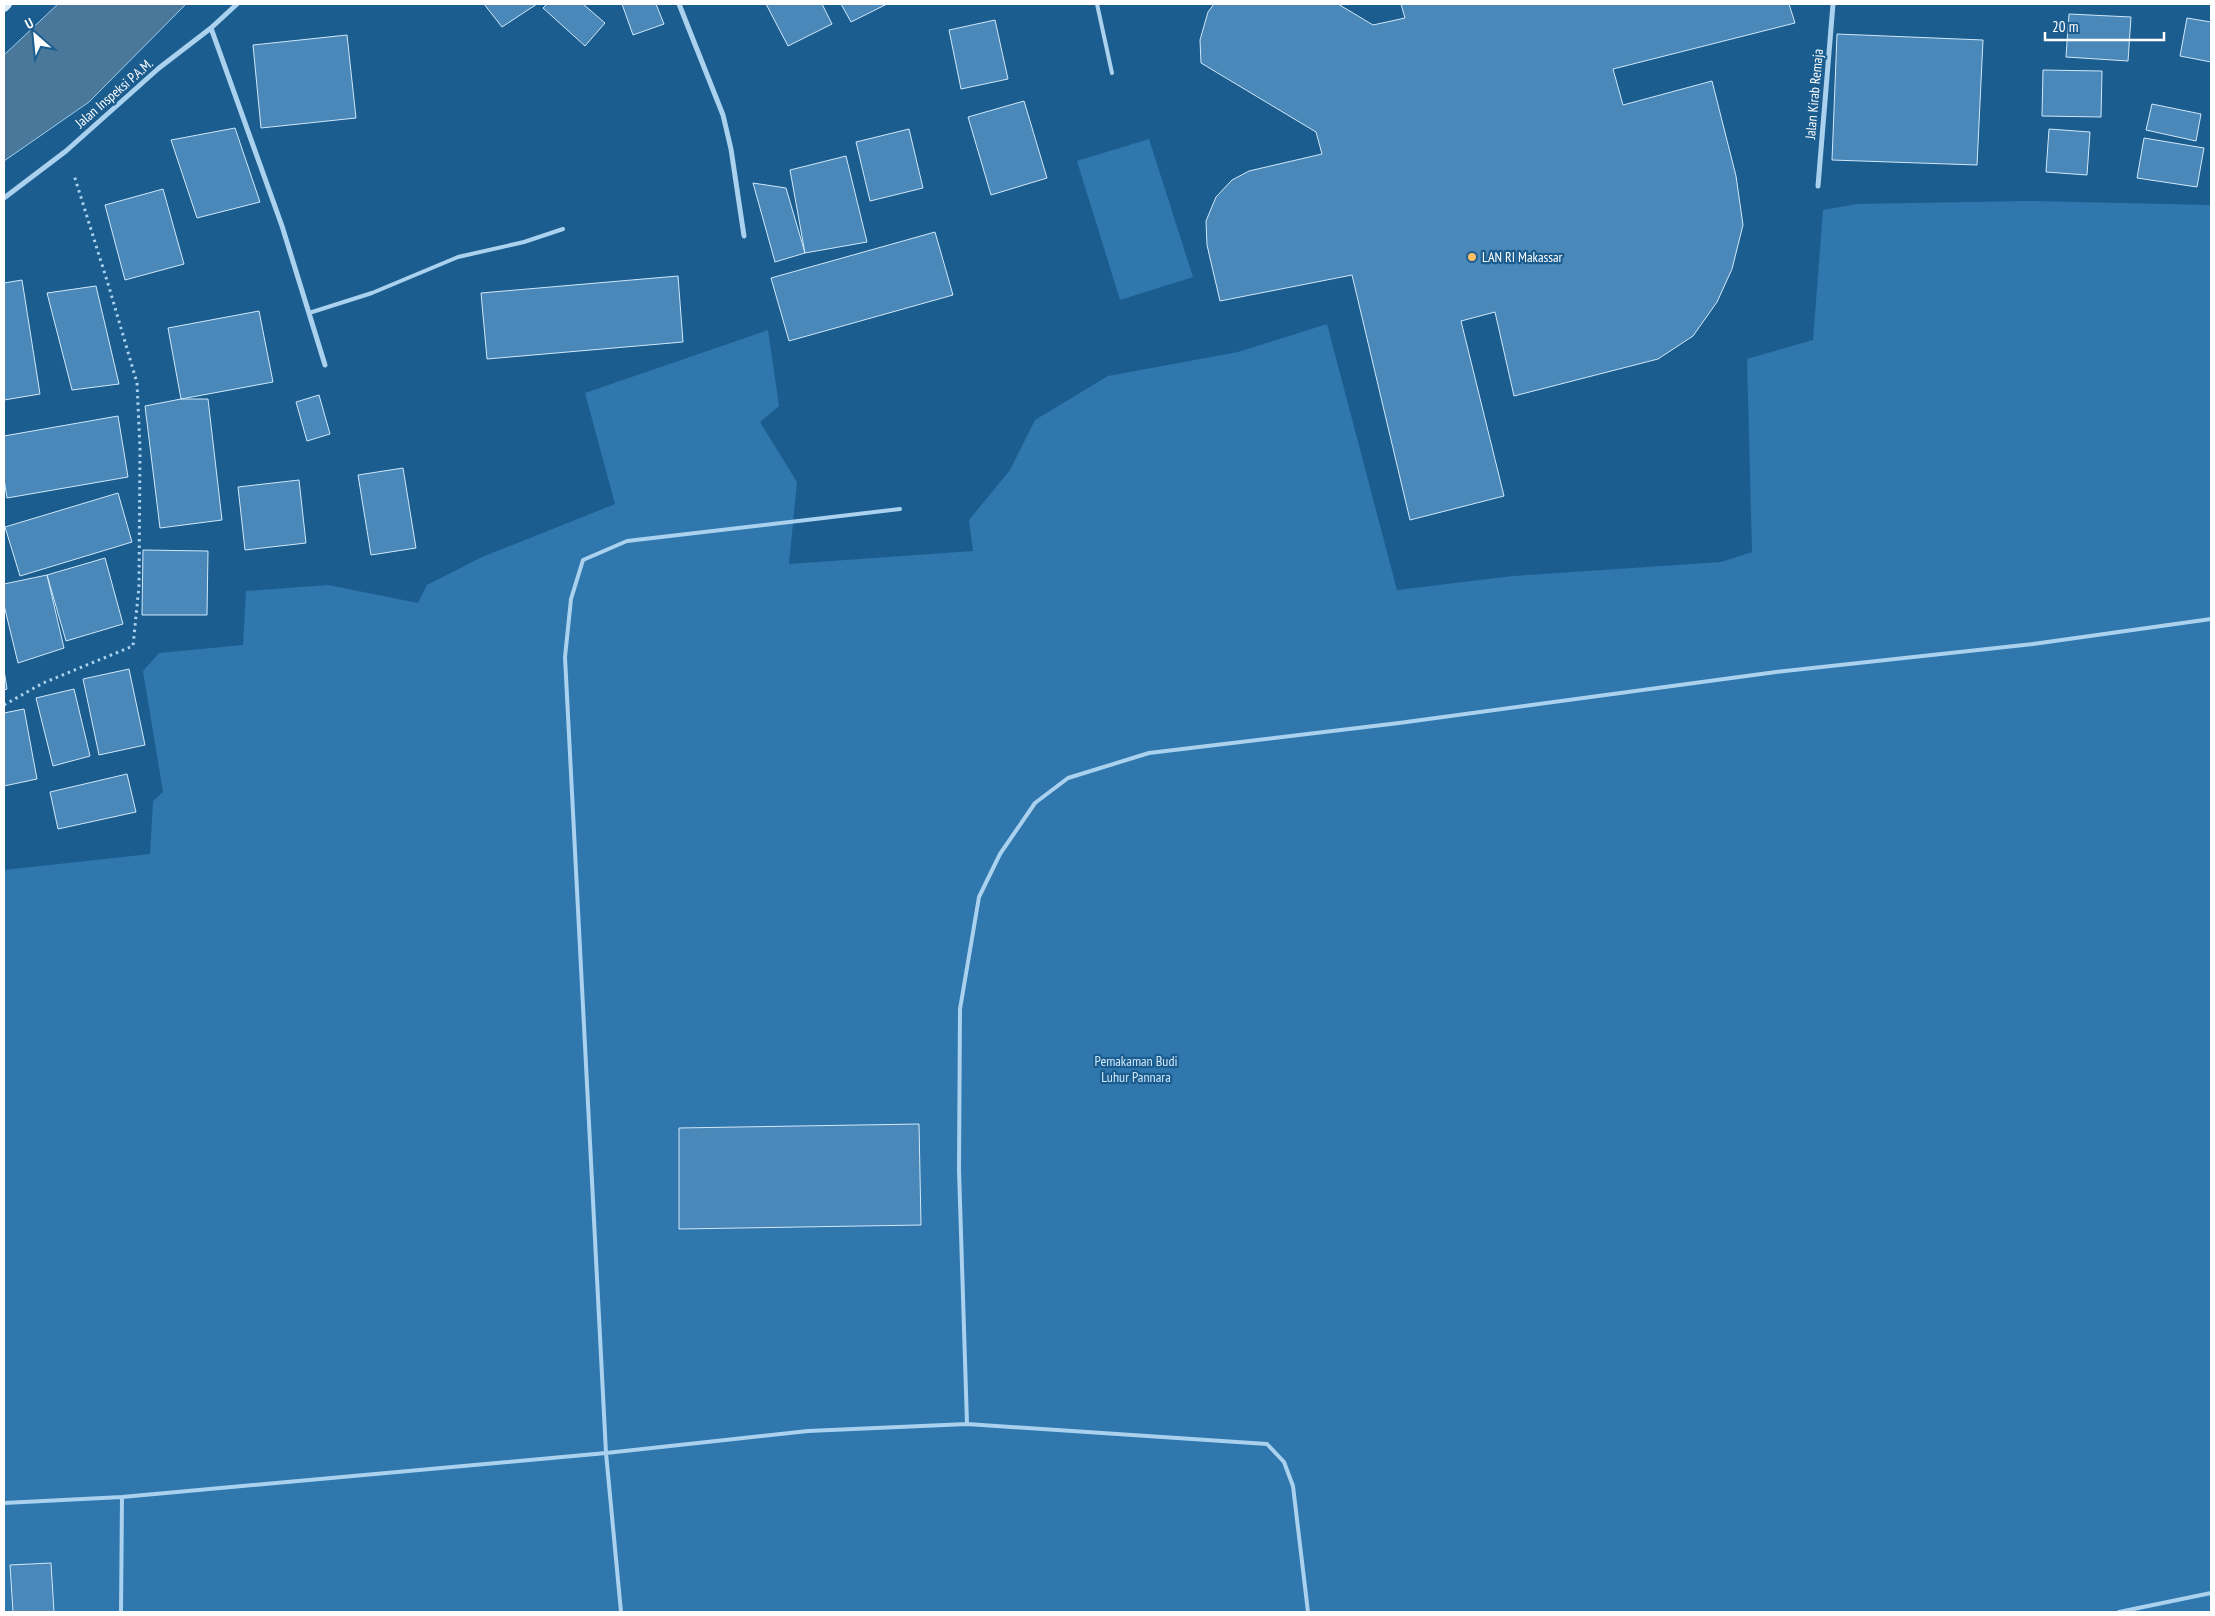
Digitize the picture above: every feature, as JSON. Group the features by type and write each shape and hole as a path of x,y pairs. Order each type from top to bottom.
{"street":[{"name":"Jalan Inspeksi P.A.M.","path":"4,198 66,151 159,68 211,28 237,4"},
{"path":"679,4 723,116 731,150 744,236"},
{"name":"Jalan Kirab Remaja","path":"1818,186 1833,4"},
{"path":"211,28 282,226 325,365"}],"lane":[{"path":"1097,4 1112,73"},
{"path":"309,313 372,293 458,257 524,242 563,229"},
{"path":"621,1612 606,1452 565,657 571,599 583,560 627,541 900,509"},
{"path":"967,1424 959,1170 960,1009 978,897 1000,854 1035,803 1068,778 1149,753 1398,723 1776,672 2033,644 2211,619"},
{"path":"4,1503 122,1498 606,1452 808,1430 967,1424 1267,1444 1284,1462 1292,1486 1308,1612"},
{"path":"121,1612 122,1498"},
{"path":"2119,1612 2211,1593"}],"path":[{"path":"4,705 43,683 132,646 140,586 140,448 137,383 66,151"}],"green space":[{"path":"1149,139 1193,277 1120,300 1077,161"},
{"name":"Pemakaman Budi Luhur Pannara","path":"2027,201 2211,205 2211,1612 4,1612 4,870 150,854 153,801 163,792 143,671 159,653 243,645 246,591 328,585 418,603 427,585 482,557 615,504 585,393 768,330 779,406 760,422 797,482 789,564 973,551 969,520 1010,470 1035,420 1108,376 1238,352 1327,324 1397,590 1513,576 1721,562 1752,552 1747,359 1813,340 1823,210 1857,204"}],"shaded area":[{"path":"58,4 186,4 89,102 4,161 4,55"}],"building":[{"path":"484,4 537,4 502,27"},
{"path":"547,4 583,4 605,23 585,46 543,8"},
{"path":"622,4 656,4 664,24 633,35"},
{"path":"766,4 822,4 832,24 788,46"},
{"path":"841,4 887,4 851,22"},
{"name":"LAN RI Makassar","path":"1214,4 1338,4 1373,25 1405,18 1401,4 1789,4 1795,23 1613,69 1623,105 1712,81 1736,176 1743,225 1732,269 1717,302 1693,336 1658,359 1514,396 1495,312 1461,321 1504,496 1410,520 1352,275 1220,301 1207,245 1206,221 1216,197 1232,180 1249,171 1322,154 1316,132 1201,63 1200,40 1208,12"},
{"path":"2069,14 2131,17 2128,61 2066,57"},
{"path":"2187,18 2211,22 2211,62 2180,56"},
{"path":"995,20 1008,79 961,89 949,30"},
{"path":"1837,34 1983,40 1977,165 1832,160"},
{"path":"347,35 356,118 261,128 253,45"},
{"path":"2043,70 2102,71 2101,117 2042,116"},
{"path":"1024,101 1047,178 991,195 968,117"},
{"path":"2152,104 2201,114 2196,141 2146,130"},
{"path":"235,128 260,202 197,218 171,140"},
{"path":"909,129 923,188 870,201 856,142"},
{"path":"2049,129 2090,132 2087,175 2046,172"},
{"path":"2144,138 2204,148 2197,187 2137,178"},
{"path":"846,156 867,242 805,253 790,170"},
{"path":"753,183 786,188 805,253 775,262"},
{"path":"163,189 184,264 125,280 105,205"},
{"path":"935,232 953,295 789,341 771,278"},
{"path":"678,276 683,342 487,359 481,293"},
{"path":"22,280 40,394 4,400 4,283"},
{"path":"96,286 119,384 72,390 47,293"},
{"path":"259,311 273,382 181,399 168,328"},
{"path":"319,395 330,434 307,441 296,402"},
{"path":"181,399 208,399 222,520 160,528 145,406"},
{"path":"118,416 128,477 7,498 4,479 4,436"},
{"path":"403,468 416,548 371,555 358,475"},
{"path":"299,480 306,543 245,550 238,487"},
{"path":"118,493 132,542 20,576 5,527"},
{"path":"143,550 208,551 207,615 142,615"},
{"path":"105,558 123,624 66,641 47,575"},
{"path":"47,575 64,648 18,663 4,605 4,584"},
{"path":"129,669 145,745 99,755 83,679"},
{"path":"4,670 7,689 4,690"},
{"path":"74,689 90,756 53,766 36,698"},
{"path":"24,709 37,779 4,786 4,713"},
{"path":"127,774 136,812 58,829 50,792"},
{"path":"919,1124 921,1225 679,1229 679,1128"},
{"path":"51,1563 54,1612 13,1612 10,1565"}],"place":[{"name":"LAN RI Makassar","path":"1472,257"}]}
